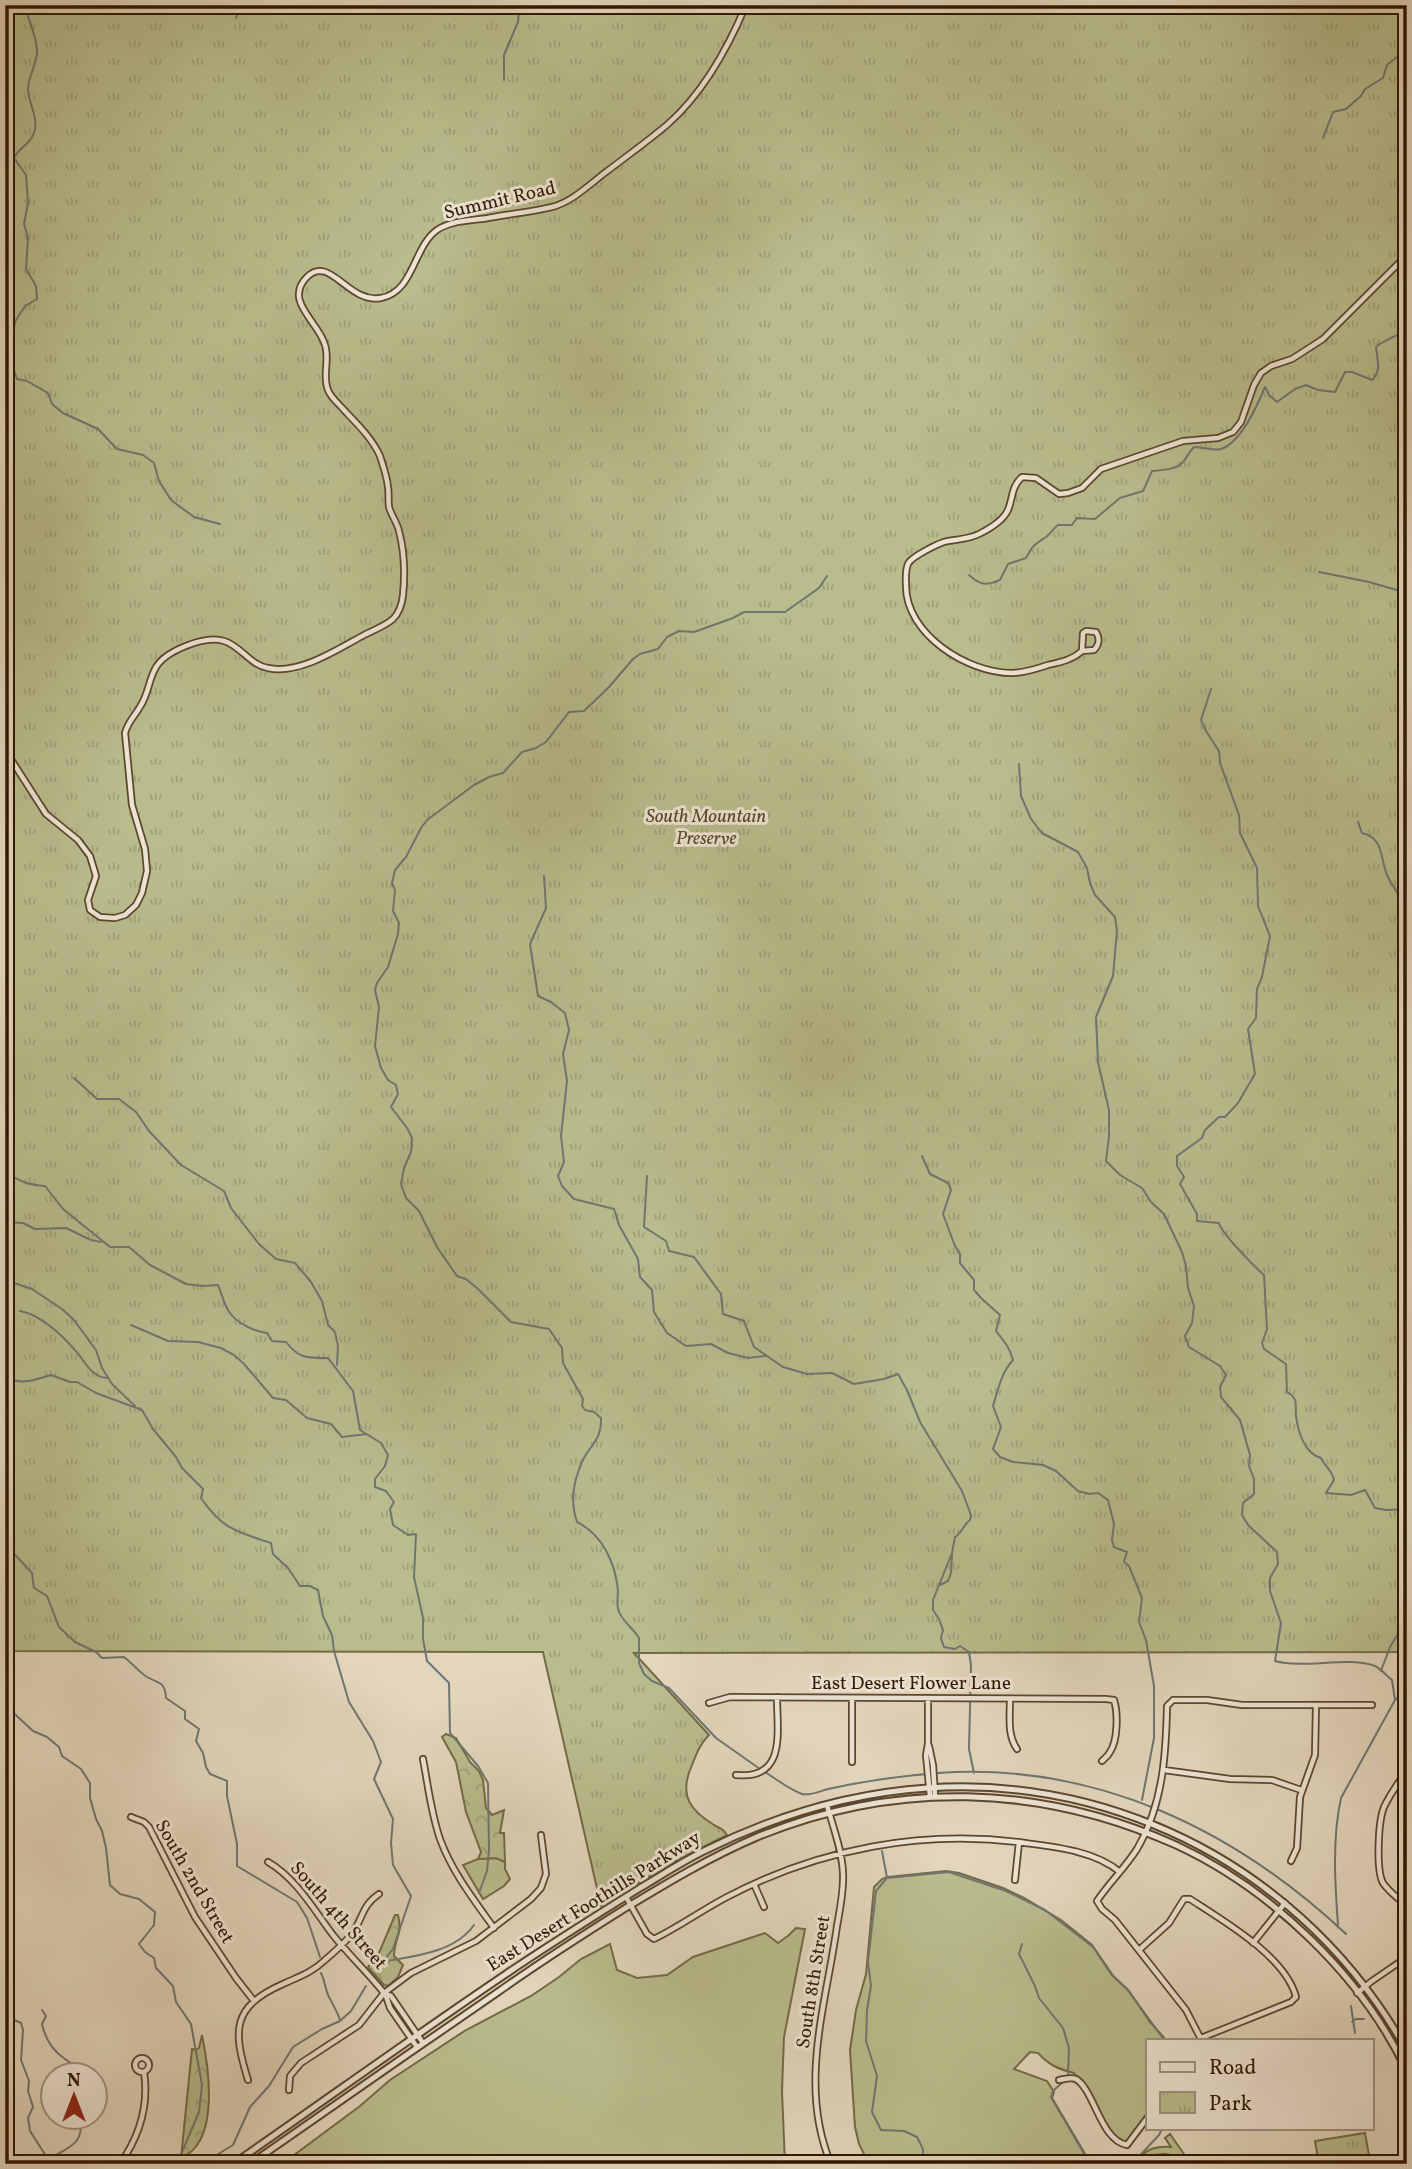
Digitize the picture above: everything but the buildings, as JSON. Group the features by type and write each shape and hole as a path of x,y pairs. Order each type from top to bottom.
{"street":[{"name":"Summit Road","path":"5,750 46,814 78,840 90,856 96,876 88,900 90,910 96,916 109,918 131,911 142,893 147,871 145,849 132,805 125,733 130,720 145,698 157,665 172,652 197,643 218,640 234,646 252,661 267,668 298,666 323,657 385,625 396,615 402,601 401,548 398,528 390,508 384,470 373,443 327,389 327,351 324,340 300,304 300,291 304,280 313,272 323,271 333,275 360,296 372,299 387,297 404,283 430,237 440,229 466,221 550,207 571,198 651,138 684,107 715,65 746,5"},
{"path":"1082,650 1094,650 1097,647 1099,637 1096,632 1083,633 1082,650 1075,657 1017,673 1004,673 966,663 928,634 914,618 906,595 908,563 915,556 943,542 970,538 990,527 1007,512 1013,489 1022,477 1036,478 1059,494 1068,493 1082,488 1101,469 1183,441 1218,438 1233,432 1241,422 1254,384 1261,373 1292,359 1323,339 1407,256"},
{"name":"East Desert Flower Lane","path":"709,1703 730,1697 1114,1700 1115,1739 1110,1752 1102,1760"},
{"path":"736,1776 756,1774 768,1769 776,1756 777,1697"},
{"path":"852,1698 852,1762"},
{"path":"928,1698 926,1763 927,1778 932,1787"},
{"path":"1010,1699 1010,1735 1017,1749"},
{"path":"1201,2039 1186,2010 1097,1901 1137,1848 1149,1823 1164,1770 1169,1702 1207,1700 1242,1705 1372,1705"},
{"path":"1291,1861 1297,1848 1301,1790 1315,1755 1316,1705"},
{"path":"928,1744 933,1763 932,1797"},
{"path":"423,1759 440,1840 460,1880 494,1928"},
{"path":"926,1763 933,1763"},
{"path":"1164,1770 1230,1779 1272,1780 1301,1790"},
{"path":"1407,1770 1381,1817 1380,1877 1385,1886 1407,1906"},
{"name":"East Desert Foothills Parkway","path":"233,2164 538,1953 705,1850 766,1824 827,1804 878,1793 932,1787 982,1787 1054,1795 1119,1811 1220,1857 1285,1903 1326,1942 1365,1986 1406,2050"},
{"path":"1051,1804 1054,1795"},
{"name":"East Desert Foothills Parkway","path":"250,2164 543,1961 682,1874 735,1847 780,1829 878,1803 932,1797 983,1796 1051,1804 1089,1813 1145,1832 1217,1867 1279,1910 1321,1950 1381,2026 1407,2071"},
{"name":"South 8th Street","path":"827,1804 840,1854 843,1886 829,1982 820,2020 814,2079 817,2109 831,2164"},
{"name":"South 2nd Street","path":"131,1818 144,1822 149,1828 195,1917 254,2001"},
{"path":"289,2090 290,2076 301,2063 359,2025 384,1993 411,1973 461,1950 531,1899 544,1882 546,1868 541,1835"},
{"path":"626,1897 647,1934 654,1940 727,1896 754,1884 840,1854 887,1844 948,1838 1019,1842 1066,1849 1108,1863 1121,1872"},
{"path":"1015,1880 1019,1842"},
{"name":"South 4th Street","path":"268,1862 292,1882 384,1993 396,2017 420,2045"},
{"path":"754,1884 764,1907"},
{"path":"248,2080 239,2053 238,2035 245,2011 254,2001 271,1990 316,1968 355,1930 368,1901 379,1894"},
{"path":"1139,1950 1169,1923 1184,1899 1190,1899 1252,1943 1288,1978 1296,1997 1291,2003 1204,2039"},
{"path":"1252,1943 1285,1903"},
{"path":"1357,1993 1407,1957"},
{"name":"South 4th Street","path":"384,1993 391,1996 398,2006 415,2038"},
{"path":"396,2017 402,2012"},
{"path":"1399,2056 1406,2050"},
{"path":"120,2164 140,2128 144,2107 144,2072"},
{"path":"1059,2080 1075,2079 1082,2085 1108,2131 1121,2144 1127,2145 1146,2120"}],"green space":[{"name":"South Mountain Preserve","path":"5,5 1407,5 1407,1652 634,1653 709,1735 700,1747 690,1770 687,1795 699,1814 727,1835 666,1866 601,1906 543,1652 5,1651"},
{"path":"446,1734 456,1738 470,1762 479,1771 483,1780 486,1808 492,1815 504,1810 500,1833 504,1833 505,1862 496,1858 478,1859 481,1852 466,1812 456,1762 442,1737"},
{"path":"496,1858 505,1862 510,1879 483,1899 463,1865 478,1859"},
{"path":"946,1871 959,1873 1024,1898 1061,1920 1092,1945 1114,1977 1129,1991 1165,2039 1146,2039 1146,2120 1127,2145 1112,2135 1104,2125 1074,2073 1054,2066 1038,2053 1030,2052 1014,2069 1047,2081 1054,2092 1052,2098 1091,2164 868,2162 859,2144 855,2127 850,2050 856,2010 866,1974 874,1887 888,1877"},
{"path":"395,1915 398,1915 399,1927 394,1956 403,1965 398,1977 388,1986 368,1967 379,1953"},
{"path":"796,1928 805,1929 784,2037 782,2091 785,2164 282,2164 360,2106 390,2080 466,2030 531,1996 581,1959 610,1944 617,1970 637,1978 667,1975 693,1957 765,1933 778,1943"},
{"path":"202,2035 209,2085 207,2121 202,2137 193,2150 181,2158 192,2049 199,2048"},
{"path":"1365,2133 1370,2161 1319,2164 1315,2141"},
{"path":"1170,2134 1191,2164 1183,2164 1173,2156 1162,2154 1142,2164 1135,2164 1150,2150 1171,2147 1165,2138"}],"waterway":[{"path":"24,5 37,48 28,90 35,127 30,140 14,158 26,175 26,269 36,286 37,299 25,306 16,320 7,351 17,379 27,381 48,393 52,404 63,413 98,429 117,449 143,455 154,463 159,481 171,500 194,517 220,524"},
{"path":"236,18 241,5"},
{"path":"504,80 504,55 522,5"},
{"path":"1323,138 1333,112 1346,109 1365,89 1383,78 1387,65 1407,49"},
{"path":"969,575 983,584 1000,580 1008,564 1026,558 1034,546 1058,525 1072,525 1077,518 1095,519 1120,498 1143,491 1152,471 1180,465 1194,447 1221,449 1228,445 1248,422 1265,387 1277,402 1295,389 1306,385 1335,392 1345,372 1372,380 1378,369 1376,347 1407,330"},
{"path":"1319,572 1407,593"},
{"path":"760,1769 716,1738 669,1688 652,1681 644,1674 639,1663 639,1638 618,1609 618,1590 611,1560 594,1534 577,1522 573,1499 576,1477 597,1438 601,1418 582,1406 583,1399 563,1363 562,1348 549,1329 511,1322 478,1289 466,1279 457,1276 437,1247 419,1211 406,1198 401,1184 411,1152 412,1138 391,1107 398,1094 396,1085 388,1080 381,1068 375,1046 379,1007 375,990 388,967 398,934 399,923 393,911 395,890 392,883 395,870 406,857 427,820 474,785 503,773 522,752 546,742 569,712 584,711 633,659 658,649 667,637 679,631 694,632 744,612 785,612 819,588 827,576"},
{"path":"1211,689 1201,720 1219,751 1220,763 1239,815 1240,833 1257,868 1258,906 1270,936 1257,989 1256,1018 1248,1029 1255,1074 1238,1103 1225,1117 1219,1117 1205,1130 1202,1138 1177,1156 1177,1166 1184,1177 1180,1184 1197,1214 1197,1221 1219,1223 1232,1242 1264,1275 1267,1329 1262,1343 1264,1349 1286,1364 1287,1392 1295,1400 1300,1435 1310,1451 1321,1458 1334,1480 1326,1493 1351,1495 1365,1490 1375,1508 1407,1509"},
{"path":"1019,764 1021,796 1031,819 1042,833 1078,852 1087,868 1095,895 1115,917 1117,931 1113,976 1096,1017 1098,1062 1109,1110 1106,1161 1120,1175 1142,1188 1151,1202 1164,1214 1182,1252 1194,1306 1192,1323 1185,1336 1189,1347 1220,1366 1226,1375 1220,1387 1221,1397 1240,1420 1254,1479 1254,1494 1243,1503 1242,1515 1248,1525 1277,1552 1278,1564 1270,1578 1270,1591 1281,1623 1275,1661 1299,1664 1352,1662 1375,1666 1392,1680 1395,1700"},
{"path":"1358,822 1362,833 1378,844 1389,878 1401,901 1407,905"},
{"path":"544,876 546,908 530,944 538,996 565,1013 569,1030 563,1054 567,1081 561,1136 564,1162 558,1176 562,1186 574,1199 614,1209 619,1225 638,1259 640,1277 652,1290 654,1312 667,1333 686,1346 711,1344 728,1353 748,1358 765,1356"},
{"path":"74,1078 97,1099 119,1099 136,1112 149,1131 181,1165 224,1191 231,1208 259,1244 276,1259 295,1263 311,1282 322,1301 328,1325 335,1332 338,1346 337,1365"},
{"path":"922,1156 930,1174 948,1183 951,1190 943,1214 960,1254 960,1263 974,1280 974,1290 1000,1315 996,1331 1013,1360 1003,1376 993,1406 1001,1427 993,1449 1000,1457 1013,1462 1043,1465 1056,1471 1078,1491 1098,1493 1108,1500 1114,1524 1114,1547 1127,1552 1124,1562 1129,1566 1142,1598 1139,1622 1146,1640 1154,1686 1154,1738 1142,1800"},
{"path":"5,1172 24,1182 45,1186 63,1209 110,1247 129,1247 150,1265 186,1284 218,1285 226,1307 237,1320 252,1329 267,1333 272,1341 286,1342 300,1355 328,1358 353,1391 360,1430 381,1443 388,1455 385,1466 375,1479 375,1487 386,1491 394,1502 390,1509 393,1525 408,1535 416,1534 414,1577 423,1618 423,1639 427,1661 449,1683 450,1733 478,1766 488,1783 489,1850 487,1871 479,1893"},
{"path":"647,1176 644,1227 666,1241 669,1251 694,1257 721,1294 723,1314 744,1321 754,1347 783,1367 807,1374 832,1373 854,1384 898,1374 907,1390 920,1422 962,1491 971,1515 970,1520 955,1537 952,1553 933,1600 933,1610 943,1630 941,1638 944,1647 955,1649 960,1646 969,1652 969,1749 974,1773"},
{"path":"5,1222 23,1223 35,1229 66,1228 101,1242"},
{"path":"5,1280 32,1289 74,1320 96,1350 102,1368 112,1384 135,1406"},
{"path":"20,1311 35,1316 49,1326 69,1343 92,1371 107,1378"},
{"path":"131,1325 168,1341 198,1342 221,1348 244,1364 273,1398 286,1400 307,1418 331,1424 342,1437 367,1434"},
{"path":"7,1378 24,1381 51,1375 77,1382 96,1393 142,1410 182,1468 203,1489 201,1498 216,1517 239,1532 271,1543 273,1554 288,1568 300,1586 310,1586 318,1590 323,1616 332,1635 349,1702 373,1741 381,1762 374,1779 393,1819 393,1865 411,1896 393,1949 379,1967"},
{"path":"5,1544 32,1573 34,1588 47,1596 59,1627 75,1642 96,1652 102,1658 124,1657 144,1675 163,1686 166,1698 185,1711 185,1719 199,1729 196,1741 203,1753 206,1767 210,1774 227,1781 227,1796 237,1844 237,1866 297,1902 307,1918 320,1957"},
{"path":"940,1585 948,1581 952,1554"},
{"path":"1381,1671 1390,1647 1407,1619"},
{"path":"1338,1925 1335,1845 1341,1798 1395,1700 1407,1690"},
{"path":"5,1705 33,1731 47,1737 59,1747 62,1756 81,1769 90,1783 90,1798 106,1848 110,1885 120,1894 139,1899 155,1912 154,1925 139,1944 154,1958 156,1968 173,1986 176,2002 191,2024 202,2085 199,2112 177,2164"},
{"path":"765,1772 802,1794 896,1777 996,1772 1052,1779 1107,1791 1159,1810 1209,1834 1257,1863 1303,1896 1346,1934"},
{"path":"882,1851 887,1878 949,1872 1006,1891 1045,1910 1093,1947 1111,1974 1127,1989 1164,2039"},
{"path":"886,1879 876,1891 868,1962 871,1986 866,2041 877,2076 872,2112 881,2130 904,2131 917,2137 923,2149 923,2164"},
{"path":"387,1961 422,1955 446,1947 466,1934 474,1925"},
{"path":"1022,1944 1019,1954 1039,1998 1063,2028 1069,2048 1068,2076"},
{"path":"321,1973 340,2020"},
{"path":"202,2164 233,2145 250,2107 269,2086 293,2047 340,2021 351,2011 366,1986"},
{"path":"1398,2010 1407,2004"},
{"path":"1351,2006 1355,2033"},
{"path":"5,2008 10,2018 21,2023 23,2030 21,2060 29,2081 28,2091 33,2107 28,2118 30,2131 48,2164"},
{"path":"42,2010 46,2016 42,2024 45,2034 50,2044 67,2060"},
{"path":"1352,2022 1364,2019"},
{"path":"1065,2080 1053,2091 1051,2097 1090,2164"},
{"path":"56,2164 56,2155 73,2145 81,2130"},
{"path":"1132,2164 1162,2130"}]}
